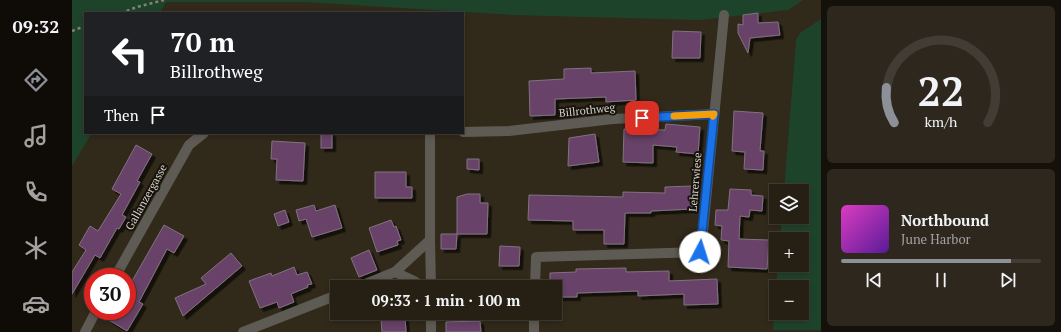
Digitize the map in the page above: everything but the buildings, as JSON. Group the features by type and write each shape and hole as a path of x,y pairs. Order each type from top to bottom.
{"street":[{"name":"Lehrerwiese","path":"535,280 536,256 700,252 724,14"},
{"name":"Billrothweg","path":"464,132 509,131 613,119 714,114"},
{"name":"Gallanzergasse","path":"120,268 189,145 203,134"},
{"path":"430,134 431,280"},
{"path":"375,280 395,272 430,240"},
{"path":"395,272 412,280"},
{"path":"244,332 330,298"},
{"path":"84,332 91,320"},
{"path":"431,320 431,332"},
{"path":"534,320 534,332"}],"path":[{"path":"124,12 164,0"},
{"path":"72,31 84,26"}],"green space":[{"path":"72,0 803,0 788,10 700,20 512,15 305,2 166,2 161,12 84,12 84,134 91,134 72,166"},
{"path":"821,19 821,330 773,330 774,320 809,320 809,280 777,280 777,272 809,272 809,232 781,232 781,224 809,224 809,184 785,184 796,40 800,33"}],"slow traffic":[{"path":"674,116 714,114 713,116"}],"route":[{"path":"642,118 714,114 700,252"}]}
